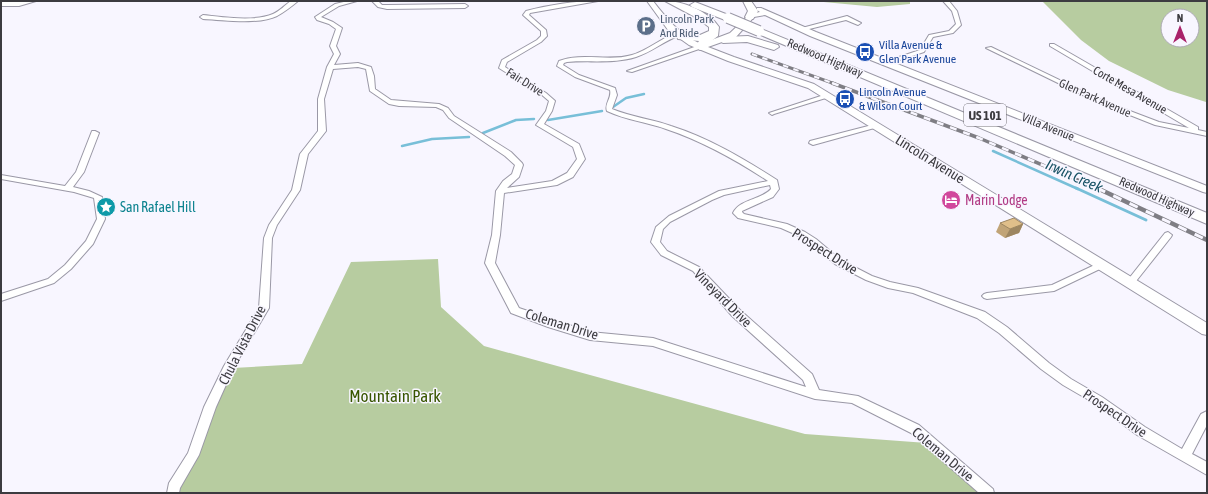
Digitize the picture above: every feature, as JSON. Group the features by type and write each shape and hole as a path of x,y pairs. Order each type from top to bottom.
{"highway":[{"path":"669,1 709,22 714,27 712,38 701,44 700,47"},
{"name":"Redwood Highway","path":"686,1 730,15"},
{"name":"Redwood Highway","path":"702,1 730,15 1207,219"},
{"path":"746,1 759,9"},
{"path":"746,1 753,10 750,16"},
{"name":"Redwood Highway","path":"761,28 1136,177 1207,207"},
{"path":"681,36 703,38 714,31"},
{"path":"723,40 742,38 757,41 906,98 990,127"}],"main road":[{"name":"Lincoln Avenue","path":"650,1 667,23 681,36 700,47 811,86 1207,330"},
{"name":"Villa Avenue","path":"759,9 801,29 1207,190"},
{"name":"Villa Avenue","path":"750,16 761,14 778,19"},
{"path":"700,47 723,40 737,32 750,16"},
{"path":"723,40 719,44 719,48 732,59"}],"street":[{"path":"1,4 19,4 33,1"},
{"path":"203,17 265,17 278,13 295,1"},
{"name":"Chula Vista Drive","path":"173,493 174,487 193,455 210,408 229,366 264,308 268,238 274,225 296,190 304,154 322,131 321,99 330,67 337,54 333,46 339,28 331,23 319,19 318,17 337,5 354,1"},
{"path":"376,1 380,6 387,7 465,6"},
{"name":"Fair Drive","path":"500,192 554,183 570,175 581,159 576,146 540,125 549,111 552,101 544,94 502,68 504,61 539,42 544,36 544,31 526,15 528,12 595,1"},
{"path":"886,63 922,51 931,36 952,32 959,24 954,11 946,1"},
{"path":"801,29 847,18 858,23"},
{"path":"681,36 664,39 648,49 632,56 566,60 561,62 560,66 577,76 613,90 614,93 609,105 610,110 654,122 692,136 746,164 774,182"},
{"name":"Corte Mesa Avenue","path":"1052,45 1205,134"},
{"path":"630,71 700,47"},
{"name":"Glen Park Avenue","path":"989,48 1099,101 1157,124 1205,134"},
{"name":"Coleman Drive","path":"330,67 358,65 369,68 372,90 389,102 399,104 437,105 446,109 451,117 508,154 519,165 516,174 506,183 500,192 496,212 496,234 490,263 515,310 590,336 653,342 814,394 854,399 915,429 988,493"},
{"path":"772,114 827,96"},
{"path":"813,143 876,126"},
{"path":"67,189 80,172 86,161 95,133"},
{"path":"1,177 21,182 84,191 98,197 102,219 90,242 68,267 51,281 1,298"},
{"name":"Vineyard Drive","path":"774,182 723,193 673,215 663,223 657,234 656,242 664,253 696,269 736,314 808,376 814,394"},
{"name":"Prospect Drive","path":"774,182 775,189 770,194 739,209 737,214 748,219 784,226 802,234 813,241 838,262 869,278 888,285 915,290 981,315 1003,330 1045,366 1067,382 1098,400 1141,431 1207,469"},
{"path":"1130,283 1168,235"},
{"path":"987,296 1054,288 1101,265"},
{"path":"1185,456 1205,417 1207,416"}],"green space":[{"path":"813,1 910,1 910,4 877,7"},
{"path":"1040,1 1207,1 1207,108 1206,102 1168,90 1109,61 1081,40 1043,2"},
{"name":"Mountain Park","path":"438,259 441,307 484,346 805,434 927,443 982,493 172,493 212,403 233,368 302,364 351,262"}],"building":[{"path":"1014,218 1023,224 1010,229 1000,223"}],"waterway":[{"path":"613,107 626,98 644,94"},
{"path":"548,120 602,111"},
{"path":"483,133 516,120 534,119"},
{"path":"402,146 432,139 469,137"},
{"name":"Irwin Creek","path":"993,151 1078,189"},
{"name":"Irwin Creek","path":"1076,188 1146,220"}],"railway":[{"path":"752,54 835,84"},
{"path":"832,83 979,138 1099,189"},
{"path":"1097,188 1207,240"}],"place":[{"name":"Lincoln Park And Ride","path":"646,26"},
{"name":"Villa Avenue & Glen Park Avenue","path":"865,52"},
{"name":"Lincoln Avenue & Wilson Court","path":"845,99"},
{"name":"Marin Lodge","path":"951,200"},
{"name":"San Rafael Hill","path":"106,207"}]}
